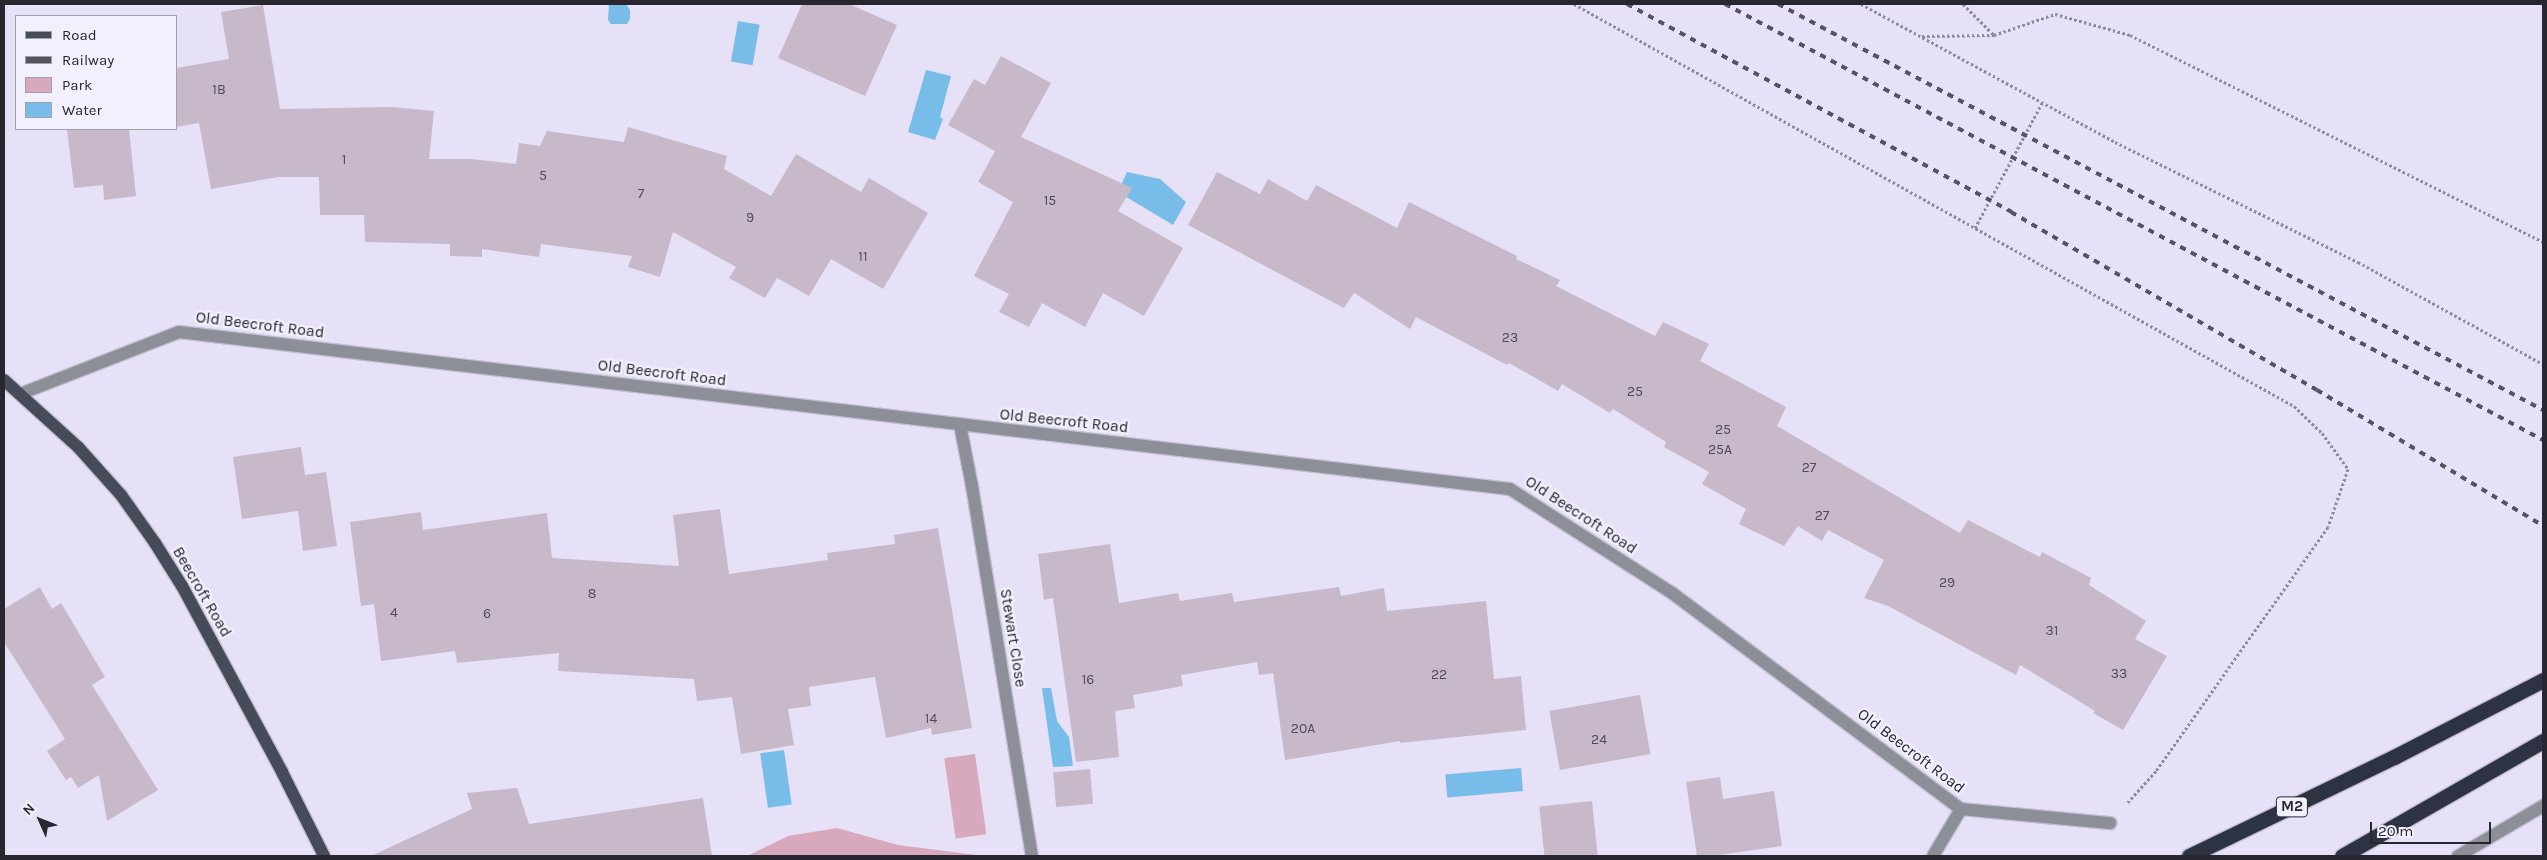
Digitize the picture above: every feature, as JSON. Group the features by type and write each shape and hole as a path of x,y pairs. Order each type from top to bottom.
{"highway":[{"name":"M2","path":"2189,856 2394,757 2543,680"},
{"path":"2342,856 2543,741"}],"main road":[{"name":"Beecroft Road","path":"4,380 78,446 115,488 155,543 182,586 282,772 324,856"}],"street":[{"name":"Old Beecroft Road","path":"20,394 179,332 960,426 1401,474 1510,489 1672,593 1961,809 1933,856"},
{"name":"Stewart Close","path":"960,426 1032,856"},
{"path":"2458,856 2543,806"},
{"path":"1961,809 2110,823"}],"path":[{"path":"1574,4 2294,406 2322,433 2348,469 2328,527 2156,771 2110,823"},
{"path":"1861,4 2123,146 2358,262 2543,364"},
{"path":"1871,4 1871,9"},
{"path":"1963,4 1994,35"},
{"path":"1922,36 1994,35 2055,14 2130,35 2543,242"},
{"path":"1975,228 2042,103"}],"green space":[{"path":"975,754 986,834 956,839 944,758"},
{"path":"837,828 898,845 984,856 747,856 788,836"}],"water":[{"path":"609,4 626,4 630,10 630,19 627,24 611,24 608,20"},
{"path":"738,21 760,25 753,65 731,61"},
{"path":"926,70 951,76 940,117 943,119 935,140 908,132"},
{"path":"1127,172 1160,179 1186,202 1173,225 1118,192"},
{"path":"1042,688 1051,688 1057,721 1069,737 1073,766 1053,767"},
{"path":"784,750 792,804 768,808 760,753"},
{"path":"1521,768 1523,791 1447,798 1445,775"}],"building":[{"path":"802,4 849,4 897,25 865,96 778,58"},
{"path":"263,5 280,109 392,107 434,111 429,159 471,159 516,164 519,143 540,146 547,131 624,142 628,127 727,156 724,169 771,196 796,154 861,192 869,178 928,213 883,289 831,259 809,296 777,278 765,298 729,278 736,267 673,232 660,277 628,267 632,256 541,244 539,257 482,249 482,257 450,256 450,244 365,242 364,215 320,215 319,177 278,177 211,189 199,123 178,127 178,68 229,59 221,12"},
{"path":"1001,56 1051,83 1021,137 1132,188 1118,211 1183,248 1144,316 1103,293 1085,327 1042,303 1029,327 999,312 1009,294 974,276 1013,202 978,182 995,151 948,125 974,79 985,85"},
{"path":"67,130 129,130 136,196 104,200 103,185 74,188"},
{"path":"1217,172 1260,194 1268,179 1307,201 1316,185 1397,228 1409,202 1517,256 1516,259 1560,280 1556,286 1655,336 1663,322 1709,344 1700,361 1786,407 1777,426 1960,533 1968,520 2040,557 2042,552 2091,578 2089,585 2146,621 2135,639 2167,656 2123,730 2093,713 2095,711 2020,665 2016,675 1888,606 1864,598 1884,560 1828,530 1822,541 1798,526 1784,546 1739,524 1746,509 1702,484 1709,472 1664,447 1666,442 1613,409 1610,413 1562,384 1558,391 1509,363 1507,365 1416,317 1410,329 1354,293 1344,308 1188,225"},
{"path":"301,447 305,475 326,472 337,546 303,551 298,511 242,519 233,457"},
{"path":"720,509 729,574 828,560 827,553 895,544 894,535 938,528 972,728 932,735 931,728 886,738 875,677 809,687 811,706 788,709 794,745 741,754 732,697 697,701 694,679 558,671 559,653 457,663 455,651 381,661 374,604 361,606 350,522 421,512 423,530 547,513 552,558 679,566 673,515"},
{"path":"1110,544 1119,603 1178,593 1180,601 1232,593 1234,602 1339,587 1341,596 1384,588 1387,611 1486,601 1494,679 1521,676 1526,730 1400,743 1400,741 1285,760 1273,673 1259,675 1257,662 1181,675 1183,686 1133,695 1135,708 1115,711 1119,757 1076,762 1053,598 1044,600 1038,554"},
{"path":"40,587 52,609 61,603 105,677 92,685 158,790 107,821 99,775 78,788 71,777 66,780 47,751 65,739 4,642 4,609"},
{"path":"1640,695 1650,754 1560,770 1549,711"},
{"path":"1090,769 1093,804 1056,807 1053,772"},
{"path":"1720,777 1723,799 1774,791 1782,846 1712,856 1697,856 1686,782"},
{"path":"517,788 529,824 703,798 712,856 371,856 472,809 467,793"},
{"path":"1592,801 1598,856 1544,856 1539,807"}],"railway":[{"path":"1627,4 2011,212 2317,390 2543,526"},
{"path":"1725,4 2543,440"},
{"path":"1778,4 2543,410"}]}
